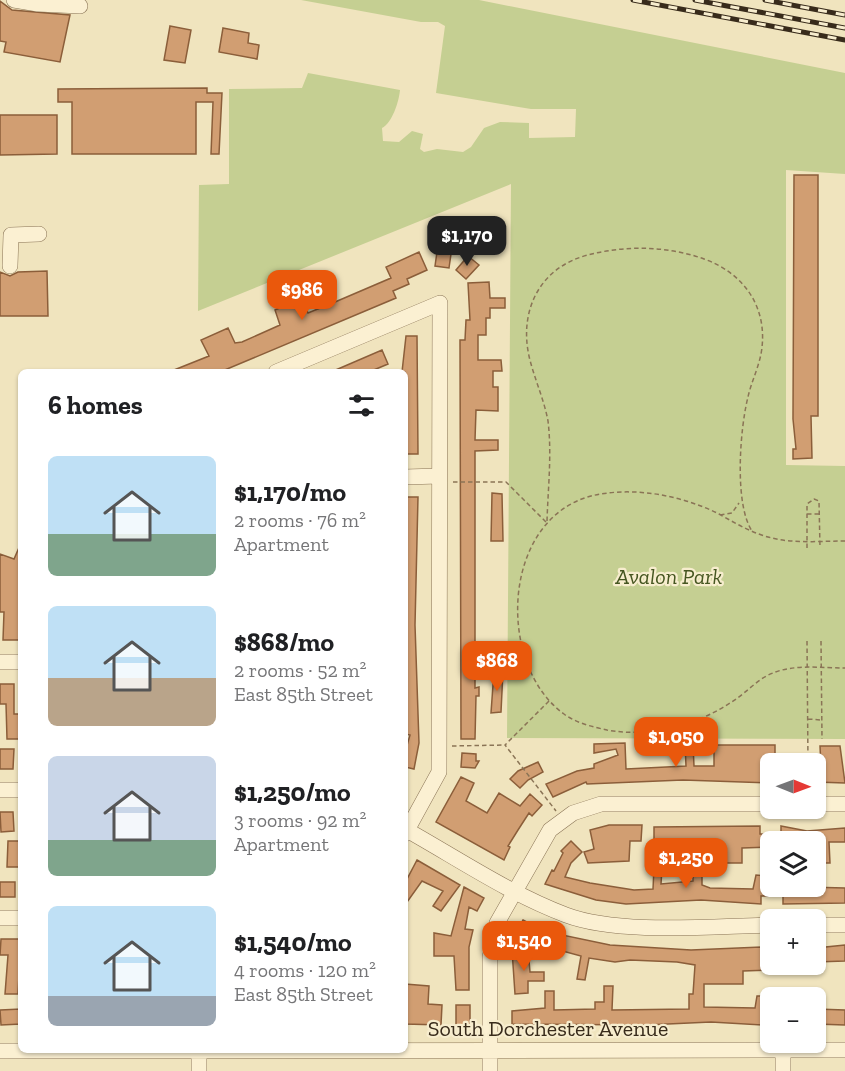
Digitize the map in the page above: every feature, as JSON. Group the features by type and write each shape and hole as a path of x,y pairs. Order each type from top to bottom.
{"street":[{"path":"14,0 38,4 80,6"},
{"path":"10,266 11,235 39,234"},
{"path":"283,369 440,303 443,479 439,772 408,827"},
{"path":"408,477 443,479"},
{"path":"0,662 18,662"},
{"path":"0,790 18,790"},
{"path":"490,1071 490,957 497,923 550,830 562,819 587,807 601,804 760,804"},
{"path":"826,804 845,804"},
{"path":"408,832 514,890 567,915 626,926 760,925"},
{"path":"0,918 18,918"},
{"path":"826,925 845,925"},
{"name":"South Dorchester Avenue","path":"408,1051 760,1050"},
{"name":"South Dorchester Avenue","path":"826,1050 845,1050"},
{"name":"South Dorchester Avenue","path":"0,1051 18,1051"},
{"path":"199,1053 199,1071"},
{"path":"783,1053 783,1071"}],"path":[{"path":"753,532 744,518 740,499 745,410 763,343 761,318 753,297 738,278 726,269 694,255 657,249 604,251 576,258 554,271 538,289 528,310 526,331 529,356 548,422 547,522 523,568 518,611 522,641 530,668 550,701 566,716 608,730 667,729 697,721 719,710 769,674 807,668 845,668"},
{"path":"443,479 506,482 547,522"},
{"path":"547,522 572,505 591,496 628,492 673,497 719,514 753,532 784,540 845,541"},
{"path":"719,514 732,513 740,499"},
{"path":"807,548 807,504 814,499 819,501 821,514 820,548"},
{"path":"807,514 821,514"},
{"path":"821,640 822,739"},
{"path":"807,641 808,753"},
{"path":"449,746 505,745 550,701"},
{"path":"808,720 822,720"},
{"path":"505,745 556,811"}],"green space":[{"name":"Avalon Park","path":"301,0 479,0 845,73 845,174 786,170 786,465 845,466 845,739 507,738 511,184 198,311 199,185 229,184 229,89 302,88 308,73 400,90 394,112 389,122 382,128 383,141 399,142 412,131 423,134 420,149 424,152 437,149 463,152 471,147 484,128 500,122 529,123 529,138 575,137 576,109 531,109 436,93 445,26 438,22 421,22"}],"building":[{"path":"0,1 12,10 70,15 60,62 4,52 6,42 0,41"},
{"path":"170,26 191,30 185,63 164,60"},
{"path":"223,28 249,33 248,43 259,45 257,59 219,52"},
{"path":"207,88 207,93 222,93 219,154 211,154 213,102 196,102 196,154 72,154 72,102 58,102 58,89"},
{"path":"0,115 57,115 57,154 0,155"},
{"path":"794,175 818,175 818,416 811,416 812,458 793,459 793,449 796,449 793,419"},
{"path":"438,245 452,247 449,268 435,266"},
{"path":"419,252 427,270 407,279 409,284 393,291 396,298 227,369 176,369 209,356 201,340 228,328 235,343 242,342 280,325 275,310 302,298 308,313 391,278 386,267"},
{"path":"468,256 479,265 466,279 456,270"},
{"path":"47,271 48,316 0,316 0,272 10,276 18,272"},
{"path":"489,282 490,298 505,298 505,308 490,308 490,318 486,318 486,335 478,335 478,360 501,360 502,371 493,371 493,387 498,387 498,411 476,410 475,440 498,440 498,450 475,451 475,688 479,687 479,696 476,696 475,739 461,739 460,340 465,340 466,320 470,320 468,283"},
{"path":"406,336 417,336 418,454 408,454 408,369 402,369"},
{"path":"382,350 388,364 376,369 338,369"},
{"path":"492,493 502,494 503,541 491,541"},
{"path":"408,497 418,497 415,625 419,743 414,769 408,768 410,735 408,735"},
{"path":"18,550 18,640 3,640 4,612 0,612 0,554 14,559"},
{"path":"494,671 503,671 501,712 491,713"},
{"path":"0,684 14,684 14,714 18,714 18,739 7,739 6,704 0,704"},
{"path":"625,743 626,769 686,766 685,744 693,744 694,766 714,766 714,745 775,745 775,753 760,753 760,783 683,780 587,784 586,782 553,797 546,784 577,771 594,768 594,764 618,755 616,749 594,753 594,744"},
{"path":"820,746 840,746 845,783 826,782 826,753 820,753"},
{"path":"0,749 14,749 13,769 0,769"},
{"path":"462,753 476,754 476,761 479,761 475,768 461,767"},
{"path":"538,762 543,772 528,780 520,788 510,779 518,771"},
{"path":"461,777 474,783 466,801 487,813 499,793 520,806 530,794 542,805 532,816 529,813 508,846 510,847 504,860 436,822"},
{"path":"0,812 13,812 14,831 1,832"},
{"path":"609,825 642,825 641,841 630,841 629,861 588,863 584,852 594,849 590,830"},
{"path":"760,826 760,847 742,848 742,863 713,863 713,842 681,843 681,862 673,862 673,844 654,844 654,827"},
{"path":"781,826 807,831 781,831"},
{"path":"845,828 845,842 829,842 830,863 826,863 826,831 807,831"},
{"path":"8,841 18,841 18,867 7,867"},
{"path":"571,841 582,852 571,863 565,877 634,890 653,889 654,868 662,869 661,884 693,881 693,867 702,867 702,885 710,888 753,889 756,875 760,875 761,904 701,900 626,904 596,900 545,884 563,853 561,851"},
{"path":"417,860 460,885 441,911 433,906 443,891 422,881 408,901 408,877"},
{"path":"0,882 15,882 15,897 0,897"},
{"path":"464,887 484,898 477,911 469,907 465,929 473,930 469,947 469,990 456,990 454,956 434,956 434,933 451,936"},
{"path":"826,888 845,888 845,903 783,904 783,897 826,897"},
{"path":"523,920 536,927 534,930 551,939 553,933 610,945 691,950 760,947 760,970 743,971 743,984 704,984 704,1007 755,1008 757,996 760,996 760,1025 711,1022 646,1025 512,1024 512,1011 545,1008 545,991 554,991 554,1010 595,1009 595,1002 604,1002 604,986 613,986 612,1010 689,1009 689,994 693,994 695,965 630,960 615,962 589,958 585,980 577,979 581,956 537,944 516,933"},
{"path":"1,939 18,939 18,994 5,994 8,955 0,955"},
{"path":"845,945 845,961 826,962 826,947"},
{"path":"528,949 530,972 544,972 544,981 528,981 528,993 515,994 512,950"},
{"path":"408,984 429,986 428,1004 442,1005 441,1025 408,1024"},
{"path":"456,1005 470,1005 470,1025 456,1025"},
{"path":"18,1009 18,1024 1,1025 0,1010"},
{"path":"826,1009 845,1010 845,1025 826,1024"}],"railway":[{"path":"633,0 845,40"},
{"path":"695,0 845,28"},
{"path":"765,0 845,15"}]}
